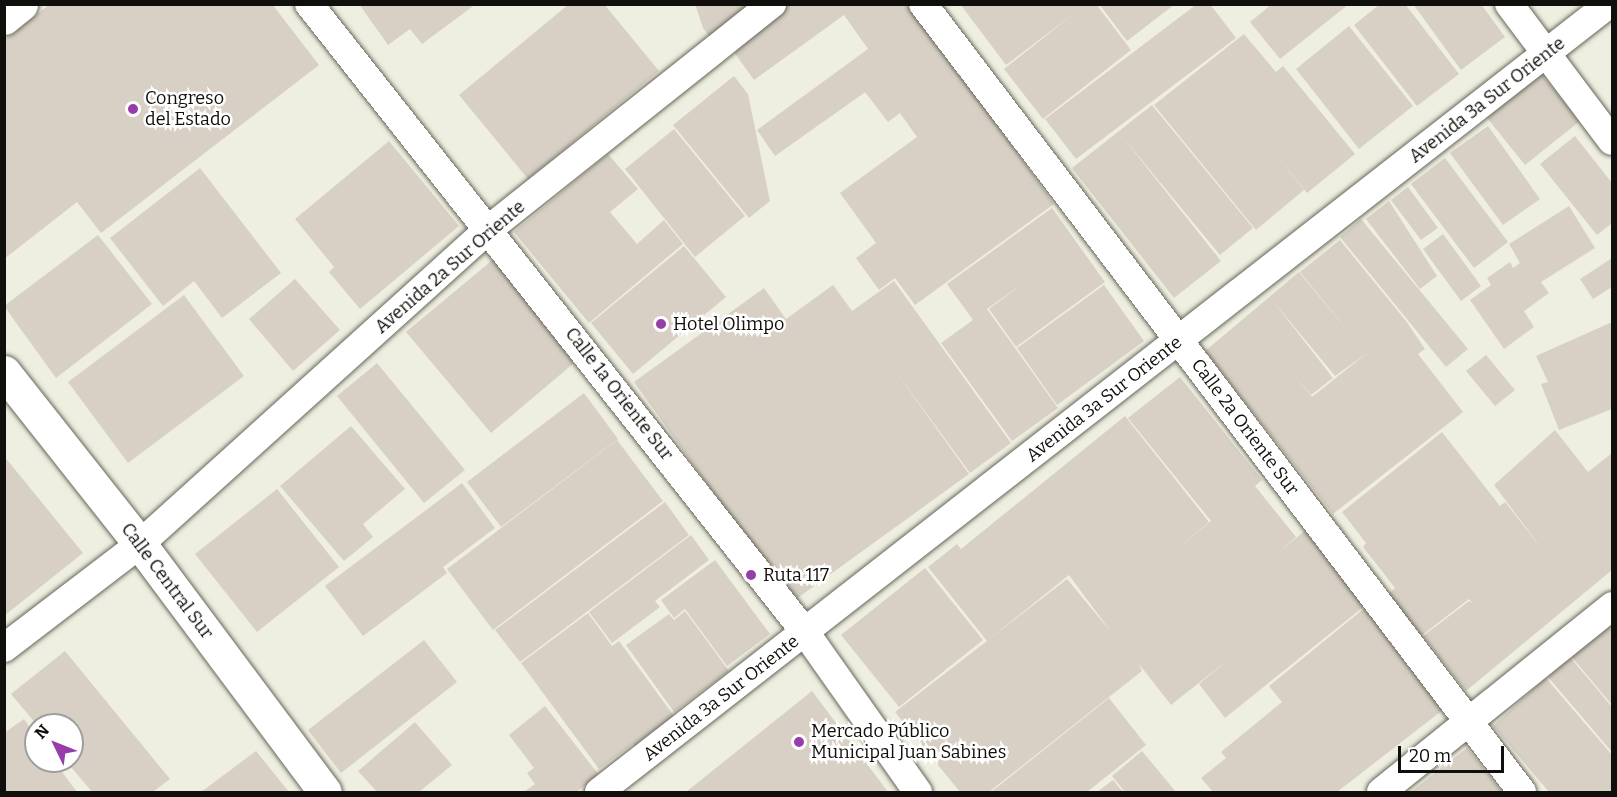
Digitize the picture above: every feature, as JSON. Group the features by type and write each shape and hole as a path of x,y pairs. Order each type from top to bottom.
{"main road":[{"path":"4,18 21,4"},
{"name":"Calle Central Sur","path":"4,372 140,544 325,792"}],"street":[{"name":"Calle 1a Oriente Sur","path":"309,4 805,632 918,792"},
{"name":"Avenida 2a Sur Oriente","path":"4,648 140,544 489,229 772,4"},
{"name":"Calle 2a Oriente Sur","path":"923,4 1522,792"},
{"path":"1509,4 1612,141"},
{"name":"Avenida 3a Sur Oriente","path":"599,792 1609,4"},
{"path":"1381,792 1612,606"}],"building":[{"name":"Congreso del Estado","path":"50,4 272,4 319,65 101,233 77,202 4,259 4,40"},
{"path":"359,4 476,4 422,44 410,29 388,45"},
{"path":"569,4 604,4 659,71 528,179 459,95"},
{"path":"695,4 752,4 710,37 703,28"},
{"path":"790,4 918,4 936,40 1054,204 915,305 895,278 879,290 856,258 876,243 840,193 917,137 900,113 888,122 865,92 775,156 757,130 868,49 844,15 754,80 731,48"},
{"path":"960,4 1096,4 1131,50 1043,119 1004,69 1076,12 1006,65"},
{"path":"1099,4 1175,4 1127,41"},
{"path":"1197,4 1210,4 1236,38 1076,159 1045,119"},
{"path":"1272,4 1349,4 1280,59 1250,22"},
{"path":"1380,4 1405,4 1459,74 1417,106 1354,25"},
{"path":"1413,4 1481,4 1505,37 1461,70"},
{"path":"1349,26 1413,106 1359,149 1296,69"},
{"path":"1244,34 1276,72 1283,66 1355,154 1307,193 1272,150 1304,190 1256,230 1154,105"},
{"path":"1541,74 1580,121 1525,165 1487,118"},
{"path":"734,76 748,94 770,201 749,218 673,125"},
{"path":"1152,105 1253,228 1220,255 1121,135 1221,261 1174,298 1072,168"},
{"path":"1488,126 1540,199 1503,225 1450,153"},
{"path":"674,129 745,216 695,257 625,169"},
{"path":"1575,136 1612,183 1612,223 1597,235 1540,164"},
{"path":"389,141 459,226 360,309 329,272 334,267 295,219"},
{"path":"608,154 638,189 610,212 637,244 664,220 683,244 589,323 514,232"},
{"path":"1445,158 1508,242 1474,268 1411,184"},
{"path":"200,168 281,273 222,318 194,281 163,306 110,238"},
{"path":"1408,187 1438,228 1421,240 1391,200"},
{"path":"1389,201 1437,276 1420,289 1366,219"},
{"path":"1569,206 1595,248 1541,282 1549,293 1524,311 1534,327 1504,349 1470,300 1491,285 1487,278 1510,262 1513,268 1520,263 1509,244"},
{"path":"1052,208 1105,282 1016,347 989,309 1022,284 987,309 1058,408 1012,441 941,343 973,320 947,284"},
{"path":"1361,219 1468,349 1446,367 1340,237"},
{"path":"1443,234 1481,286 1461,301 1423,249"},
{"path":"98,235 152,304 56,378 4,306"},
{"path":"1340,240 1406,321 1425,349 1418,354 1463,412 1333,514 1205,351 1299,272 1355,340 1300,272","holes":["1273,301 1335,376 1367,353 1312,397 1293,373 1311,395 1333,378"]},
{"path":"684,246 726,297 633,374 591,323"},
{"path":"496,257 580,358 491,433 406,332"},
{"path":"1612,258 1612,287 1593,299 1580,279"},
{"path":"295,279 340,330 293,371 249,319"},
{"path":"894,281 1011,443 970,473 894,369 969,474 792,602 634,382 764,288 786,319 833,285 852,311"},
{"path":"1104,285 1144,341 1057,405 1017,348"},
{"path":"184,295 244,376 128,463 68,382"},
{"path":"1612,322 1612,409 1559,430 1541,384 1548,382 1536,356"},
{"path":"1486,355 1515,390 1495,406 1466,371"},
{"path":"377,363 465,470 424,503 337,396"},
{"path":"1180,377 1262,480 1255,486 1296,537 1278,553 1307,529 1367,604 1225,718 1199,684 1229,659 1171,705 1139,664 1142,671 989,792 960,792 895,712 987,641 928,567 957,544 961,549 1125,416 1209,522 1175,550 1211,521 1128,418","holes":["1069,575 1111,632 1067,579 991,637"]},
{"path":"584,393 618,439 501,527 467,482"},
{"path":"351,426 405,489 363,524 373,537 344,561 280,486"},
{"path":"1555,430 1588,472 1612,453 1612,570 1466,691 1423,636 1469,601 1473,604 1469,599 1421,636 1388,594 1395,588 1363,547 1366,543 1342,512 1442,432 1500,506 1505,502 1542,549 1494,485"},
{"path":"617,440 663,501 493,630 447,569"},
{"path":"4,456 83,553 4,616"},
{"path":"462,483 495,528 443,567 447,573 363,636 325,586"},
{"path":"277,489 339,567 257,632 195,554"},
{"path":"665,502 689,535 520,662 495,630"},
{"path":"691,535 709,560 655,601 660,607 612,643 589,612"},
{"path":"715,560 770,634 727,666 685,609 674,618 661,600"},
{"path":"925,568 983,640 899,707 841,635"},
{"path":"1367,606 1448,706 1337,792 1213,792 1201,778 1226,758 1221,752 1282,702 1269,686"},
{"path":"685,611 729,671 674,712 626,645 669,614 674,620"},
{"path":"588,613 612,646 619,641 677,720 637,750 633,744 599,769 521,663"},
{"path":"1608,624 1612,630 1612,705 1571,656"},
{"path":"424,640 457,682 341,773 308,730"},
{"path":"65,651 170,779 153,792 92,792 76,773 84,773 84,713 27,713 11,694"},
{"path":"1570,657 1612,707 1612,752 1548,677"},
{"path":"1546,678 1612,755 1612,792 1549,792 1493,726"},
{"name":"Mercado Público Municipal Juan Sabines","path":"812,691 888,792 686,792"},
{"path":"1109,698 1146,745 1087,792 991,792"},
{"path":"545,706 599,775 576,792 524,792 535,784 527,773 534,768 509,735"},
{"path":"24,719 24,773 63,773 77,792 4,792 4,733"},
{"path":"415,722 452,765 419,792 377,792 358,771"},
{"path":"1467,748 1502,792 1411,792"},
{"path":"256,751 289,792 201,792"},
{"path":"1142,751 1176,792 1125,792 1112,776"},
{"path":"1113,780 1123,792 1097,792"}],"place":[{"name":"Congreso del Estado","path":"133,109"},
{"name":"Hotel Olimpo","path":"661,324"},
{"name":"Ruta 117","path":"751,575"},
{"name":"Mercado Público Municipal Juan Sabines","path":"799,742"}]}
